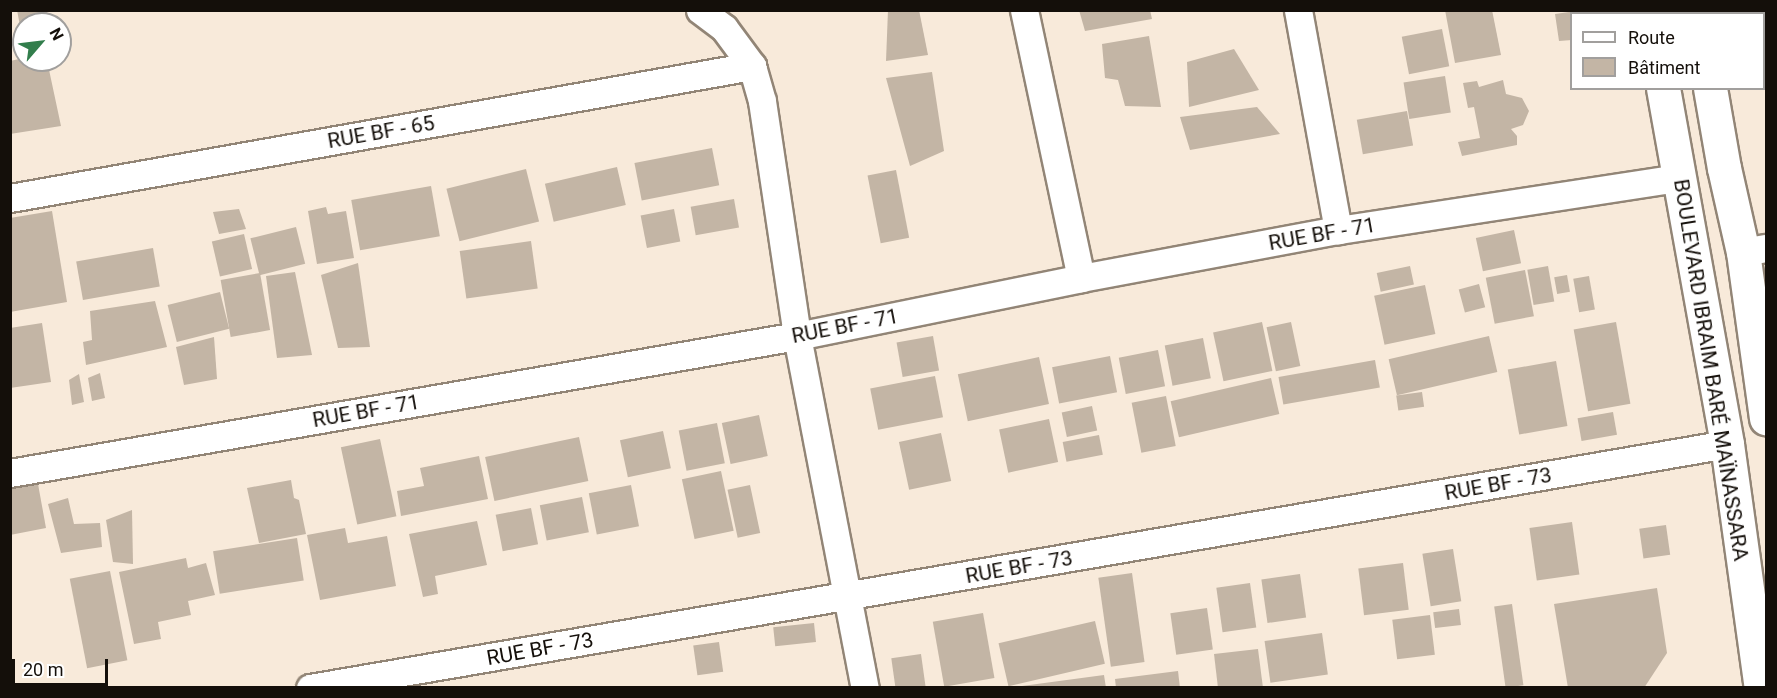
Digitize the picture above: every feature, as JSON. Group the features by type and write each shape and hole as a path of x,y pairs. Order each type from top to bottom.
{"main road":[{"name":"BOULEVARD IBRAIM BARÉ MAÏNASSARA","path":"1663,90 1727,444 1761,687"},
{"path":"1710,90 1724,168 1755,250 1767,418"}],"street":[{"path":"700,10 724,28 752,66 762,100 797,336 845,597 865,687"},
{"path":"1024,10 1081,278"},
{"path":"1298,10 1338,230"},
{"name":"RUE BF - 65","path":"10,198 752,66"},
{"name":"RUE BF - 71","path":"10,472 797,336 1081,278 1338,230 1679,178"},
{"name":"RUE BF - 73","path":"310,687 1727,444"}],"building":[{"path":"17,10 47,10 47,12 17,12"},
{"path":"888,10 919,10 928,55 886,61"},
{"path":"1079,10 1150,10 1152,19 1085,31"},
{"path":"1445,10 1492,10 1501,55 1455,63"},
{"path":"1583,10 1584,12 1570,12 1570,40 1559,41 1555,14"},
{"path":"1442,29 1449,66 1409,74 1402,37"},
{"path":"1149,36 1161,107 1125,106 1118,80 1105,78 1102,44"},
{"path":"1234,49 1259,90 1189,107 1187,62"},
{"path":"10,61 12,61 12,72 49,72 61,126 10,134"},
{"path":"932,72 944,151 910,166 886,78"},
{"path":"1445,76 1451,113 1409,119 1404,83"},
{"path":"1503,80 1506,94 1522,98 1529,111 1523,125 1511,129 1517,136 1517,145 1462,156 1458,142 1480,138 1474,107 1468,108 1463,83 1477,81 1479,87"},
{"path":"1257,107 1280,134 1190,150 1180,117"},
{"path":"1407,111 1413,145 1363,154 1357,120"},
{"path":"712,148 719,185 642,200 634,163"},
{"path":"617,167 626,205 554,222 545,184"},
{"path":"526,169 539,221 459,241 446,189"},
{"path":"896,170 909,238 881,243 868,176"},
{"path":"431,186 440,236 360,250 351,200"},
{"path":"734,199 739,228 696,235 691,207"},
{"path":"326,207 328,214 346,211 354,258 317,264 308,211"},
{"path":"239,209 246,229 219,234 213,212"},
{"path":"674,209 680,241 647,248 641,215"},
{"path":"52,211 67,302 10,312 10,218"},
{"path":"296,227 305,264 260,275 250,238"},
{"path":"1514,230 1521,263 1483,271 1476,238"},
{"path":"244,234 252,269 220,277 212,241"},
{"path":"531,241 538,289 466,299 460,251"},
{"path":"153,248 160,286 83,300 76,262"},
{"path":"358,263 370,347 338,348 321,275"},
{"path":"1410,266 1414,285 1381,292 1377,273"},
{"path":"1548,266 1554,301 1534,305 1527,270"},
{"path":"1525,270 1534,316 1495,324 1486,278"},
{"path":"295,272 312,355 277,358 266,276"},
{"path":"260,273 270,330 231,337 221,280"},
{"path":"1567,275 1570,292 1557,294 1554,277"},
{"path":"1589,276 1595,309 1579,312 1573,279"},
{"path":"1479,284 1485,307 1465,313 1459,289"},
{"path":"1425,285 1435,334 1385,345 1374,296"},
{"path":"220,292 229,329 177,342 168,305"},
{"path":"155,301 167,347 86,365 83,342 92,340 90,311"},
{"path":"1262,322 1272,371 1223,381 1213,332"},
{"path":"1291,322 1300,366 1276,371 1267,327"},
{"path":"1616,322 1630,404 1588,411 1574,329"},
{"path":"42,323 51,382 10,388 10,328"},
{"path":"933,336 939,370 903,377 897,342"},
{"path":"1489,336 1497,372 1397,395 1389,359"},
{"path":"214,337 217,379 184,385 176,347"},
{"path":"1203,338 1211,378 1173,386 1165,345"},
{"path":"1158,350 1165,386 1126,394 1119,358"},
{"path":"1110,356 1117,392 1059,404 1052,367"},
{"path":"1039,357 1049,404 968,421 958,374"},
{"path":"1375,360 1380,388 1283,405 1278,377"},
{"path":"1556,361 1567,426 1519,435 1508,370"},
{"path":"100,373 105,398 92,401 88,378"},
{"path":"79,374 84,402 72,405 69,380"},
{"path":"935,376 943,417 878,430 870,389"},
{"path":"1271,378 1279,414 1179,437 1171,401"},
{"path":"1422,392 1424,407 1398,410 1396,396"},
{"path":"1166,396 1176,446 1141,453 1132,403"},
{"path":"1092,406 1097,430 1067,437 1062,412"},
{"path":"1613,412 1617,435 1582,441 1578,418"},
{"path":"759,415 768,456 731,464 722,423"},
{"path":"1049,419 1058,462 1008,473 999,430"},
{"path":"717,423 725,463 687,471 679,430"},
{"path":"663,431 671,468 628,477 620,440"},
{"path":"941,433 951,481 909,490 899,442"},
{"path":"1099,435 1103,455 1066,462 1063,442"},
{"path":"579,437 588,481 494,501 485,457"},
{"path":"380,439 396,516 357,525 341,447"},
{"path":"479,456 488,499 401,516 397,491 424,486 420,468"},
{"path":"721,471 734,531 695,539 682,479"},
{"path":"291,480 294,498 299,500 306,534 259,543 247,488"},
{"path":"38,484 46,528 10,535 10,489"},
{"path":"631,485 639,526 597,534 589,493"},
{"path":"750,485 760,533 738,538 728,490"},
{"path":"582,497 589,532 547,541 540,505"},
{"path":"68,498 74,524 100,523 102,547 61,553 48,504"},
{"path":"531,508 538,544 503,551 496,515"},
{"path":"132,510 133,564 113,562 106,520"},
{"path":"477,521 487,565 435,576 438,594 423,597 409,534"},
{"path":"1572,522 1579,574 1537,580 1529,528"},
{"path":"1666,525 1670,555 1643,558 1639,529"},
{"path":"345,528 348,543 387,536 396,586 320,600 307,535"},
{"path":"297,538 304,580 220,594 213,551"},
{"path":"1453,549 1461,601 1431,606 1422,554"},
{"path":"186,558 188,568 206,563 215,595 188,601 191,615 158,622 161,639 134,644 119,572"},
{"path":"1403,563 1409,610 1364,615 1358,568"},
{"path":"110,571 127,660 87,668 70,579"},
{"path":"1132,573 1145,662 1111,667 1098,578"},
{"path":"1300,574 1306,618 1268,623 1261,579"},
{"path":"1250,583 1256,628 1223,632 1216,588"},
{"path":"1657,588 1667,653 1644,688 1568,688 1554,604"},
{"path":"1512,604 1523,685 1506,688 1494,607"},
{"path":"1207,608 1213,650 1176,655 1170,613"},
{"path":"1459,609 1461,625 1435,628 1433,612"},
{"path":"983,613 994,678 944,687 933,622"},
{"path":"1430,615 1435,655 1397,659 1392,620"},
{"path":"1095,621 1105,664 1008,686 999,643"},
{"path":"814,623 816,642 775,646 773,627"},
{"path":"1322,633 1328,675 1270,683 1265,641"},
{"path":"719,642 723,672 697,675 693,646"},
{"path":"1258,649 1263,688 1218,688 1214,654"},
{"path":"921,654 926,688 895,688 891,658"},
{"path":"1178,671 1180,688 1116,688 1115,679"},
{"path":"1104,675 1106,688 1022,688 1022,686"}]}
